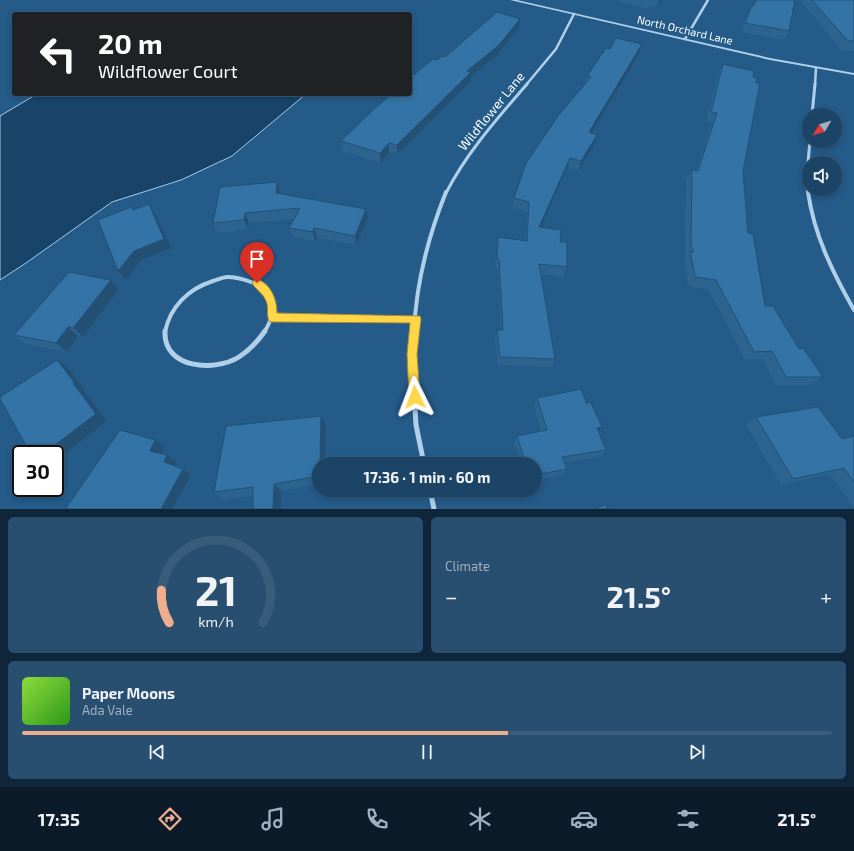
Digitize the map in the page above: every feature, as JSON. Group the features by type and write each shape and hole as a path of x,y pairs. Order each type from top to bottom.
{"street":[{"name":"North Orchard Lane","path":"512,0 816,68 854,74"},
{"path":"685,39 708,0"},
{"name":"Wildflower Lane","path":"422,457 416,427 412,354 422,268 438,208 462,166 490,126 549,58 574,14"},
{"path":"813,108 816,68"},
{"path":"810,148 807,183 814,227 834,276 854,310"},
{"path":"243,278 257,283 267,292 272,303 272,318 266,332 254,346 239,357 220,365 201,367 185,363 172,355 166,343 165,329 170,314 180,300 194,289 210,281 243,278"},
{"path":"272,318 416,319"},
{"path":"431,497 434,509"}],"water":[{"path":"34,96 304,96 232,156 181,180 112,202 0,280 0,116"}],"building":[{"path":"757,0 795,0 789,31 745,23 750,10"},
{"path":"812,0 854,0 854,41 848,41"},
{"path":"497,12 520,19 499,45 467,71 471,72 397,145 389,143 380,153 341,141 389,96 412,96 412,76 433,59 437,60 442,56 445,57"},
{"path":"616,38 642,44 589,132 597,135 581,161 570,158 539,227 561,230 560,242 567,242 567,267 539,264 555,359 500,357 497,330 503,330 499,259 497,259 498,237 527,241 529,202 514,198 526,163 558,116 591,77 587,76 606,48 610,49"},
{"path":"723,64 754,71 753,77 757,78 756,83 760,83 743,171 748,233 753,234 765,306 773,306 799,349 803,348 823,377 786,377 772,351 754,352 716,280 695,277 690,251 694,252 691,245 692,170 698,171 717,113 711,112"},
{"path":"277,182 276,193 366,209 355,236 314,228 313,232 289,228 300,208 245,213 244,220 213,223 220,187"},
{"path":"149,204 164,239 134,251 118,271 98,220 131,207 133,210"},
{"path":"69,272 111,280 73,328 68,327 56,343 14,335"},
{"path":"57,360 96,414 55,445 26,445 0,397"},
{"path":"581,389 587,404 590,401 602,427 597,428 606,450 562,457 567,469 542,474 542,457 524,457 517,436 547,430 537,398"},
{"path":"818,407 842,439 854,436 854,482 844,468 793,479 756,417"},
{"path":"321,416 320,457 312,457 312,477 274,484 273,509 253,509 253,487 214,492 226,426"},
{"path":"120,430 155,440 150,451 167,455 164,462 183,469 161,509 66,508"},
{"path":"606,504 608,509 595,509"}],"route":[{"path":"257,283 267,292 272,303 272,318 416,319 412,354 415,397"}]}
